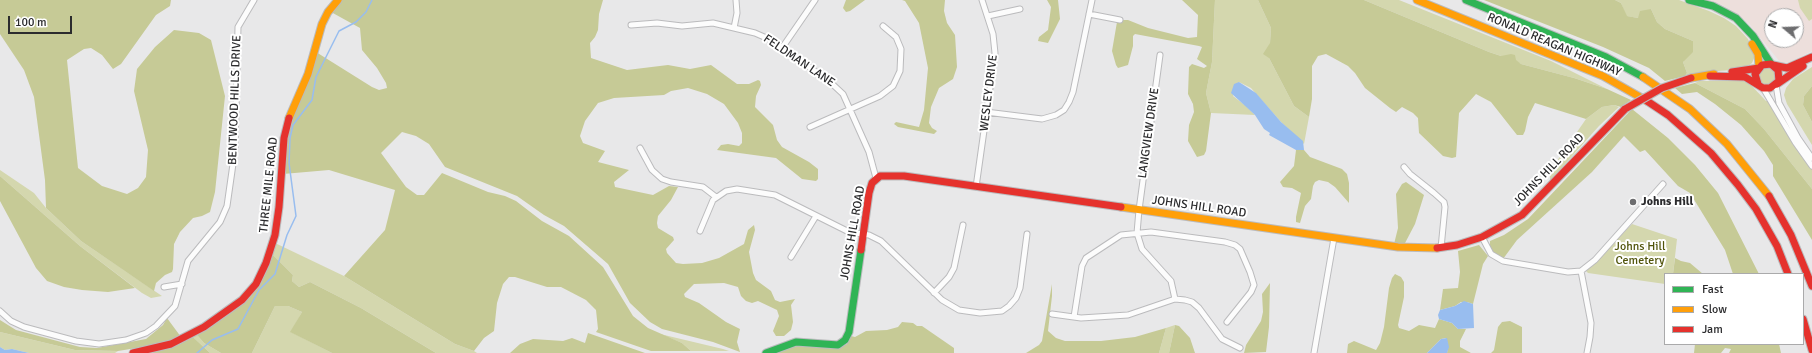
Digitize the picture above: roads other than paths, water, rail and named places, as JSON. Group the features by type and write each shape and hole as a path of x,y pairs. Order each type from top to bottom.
{"main road":[{"name":"THREE MILE ROAD","path":"133,353 171,344 204,327 242,300 256,284 270,252 278,222 284,138 288,121 308,74 322,24 328,12 338,0"},
{"name":"RONALD REAGAN HIGHWAY","path":"1417,0 1598,73 1636,93 1668,115 1711,153 1738,184 1756,209 1776,246 1788,273"},
{"name":"RONALD REAGAN HIGHWAY","path":"1466,0 1606,56 1648,80 1690,109 1727,144 1769,196 1791,235 1812,286"},
{"path":"1689,0 1721,9 1736,18 1753,36 1771,64 1780,73 1776,85"},
{"path":"1703,5 1733,22 1743,31 1757,51 1759,67 1755,77 1760,86 1770,88 1812,61"},
{"path":"1759,67 1765,64 1771,64 1787,68 1812,56"},
{"name":"JOHNS HILL ROAD","path":"1710,76 1717,73 1746,71 1759,67"},
{"name":"JOHNS HILL ROAD","path":"766,353 796,342 838,345 845,340 849,332 869,194 872,183 876,178 891,175 1413,249 1441,248 1457,245 1482,237 1506,225 1529,208 1625,109 1662,88 1691,78 1710,76 1745,76 1760,86"},
{"path":"1804,322 1812,350"}],"street":[{"name":"BENTWOOD HILLS DRIVE","path":"0,311 11,321 24,327 88,344 112,343 137,337 149,332 175,306 188,261 220,222 227,206 235,150 238,28 254,0"},
{"path":"734,28 737,13 736,0"},
{"path":"782,48 815,0"},
{"name":"WESLEY DRIVE","path":"976,187 995,53 993,34 982,0"},
{"path":"986,112 1042,119 1054,116 1064,110 1073,92 1092,0"},
{"path":"988,16 1020,9"},
{"path":"1089,14 1120,20"},
{"name":"FELDMAN LANE","path":"631,25 658,23 682,26 713,23 760,35 782,48 834,84 846,98 869,152 876,178"},
{"path":"810,127 886,93 894,86 899,77 902,62 901,50 896,37 883,26"},
{"name":"LANGVIEW DRIVE","path":"1137,233 1160,55"},
{"path":"1776,85 1779,103 1798,138 1812,158"},
{"path":"1760,86 1812,166"},
{"path":"640,148 652,170 662,179 671,182 703,187 716,197"},
{"path":"1404,167 1410,174 1434,192 1444,202 1446,207 1441,248"},
{"path":"1482,237 1491,254 1503,262 1568,272 1580,271 1595,260 1663,184"},
{"path":"700,230 710,205 716,197 726,191 737,189 768,194 787,200 849,232 875,237 888,246 934,293 949,306 969,312 994,313 1006,308 1016,298 1020,288 1027,234"},
{"path":"791,257 816,216"},
{"path":"934,293 949,277 954,268 963,225"},
{"path":"1074,317 1084,260 1117,237 1137,233 1156,232 1226,242 1235,245 1240,249 1254,285 1251,292 1227,322"},
{"path":"1137,233 1142,249 1171,281 1175,299"},
{"path":"1314,353 1334,238"},
{"path":"1580,271 1591,323 1587,353"},
{"path":"164,287 182,284"},
{"path":"1052,314 1074,317 1128,315 1175,299 1188,300 1196,304 1222,339 1240,348"}],"water":[{"path":"1239,82 1256,93 1281,122 1303,141 1304,150 1296,150 1269,135 1270,133 1264,129 1255,115 1231,93 1234,84"},
{"path":"1464,301 1473,304 1474,328 1458,329 1452,323 1439,319 1438,315 1440,310 1455,306"},
{"path":"1447,338 1449,347 1447,353 1427,353 1441,339"},
{"path":"0,347 5,350 12,349 29,353 0,353"}],"waterway":[{"path":"197,353 212,340 238,329 259,290 275,274 287,235 296,216 289,163 290,138 293,125 312,100 316,77 339,31 356,22 366,12 372,0"}],"place":[{"name":"Johns Hill","path":"1633,202"}],"park label":[{"name":"Johns Hill Cemetery","path":"1640,254"}]}
